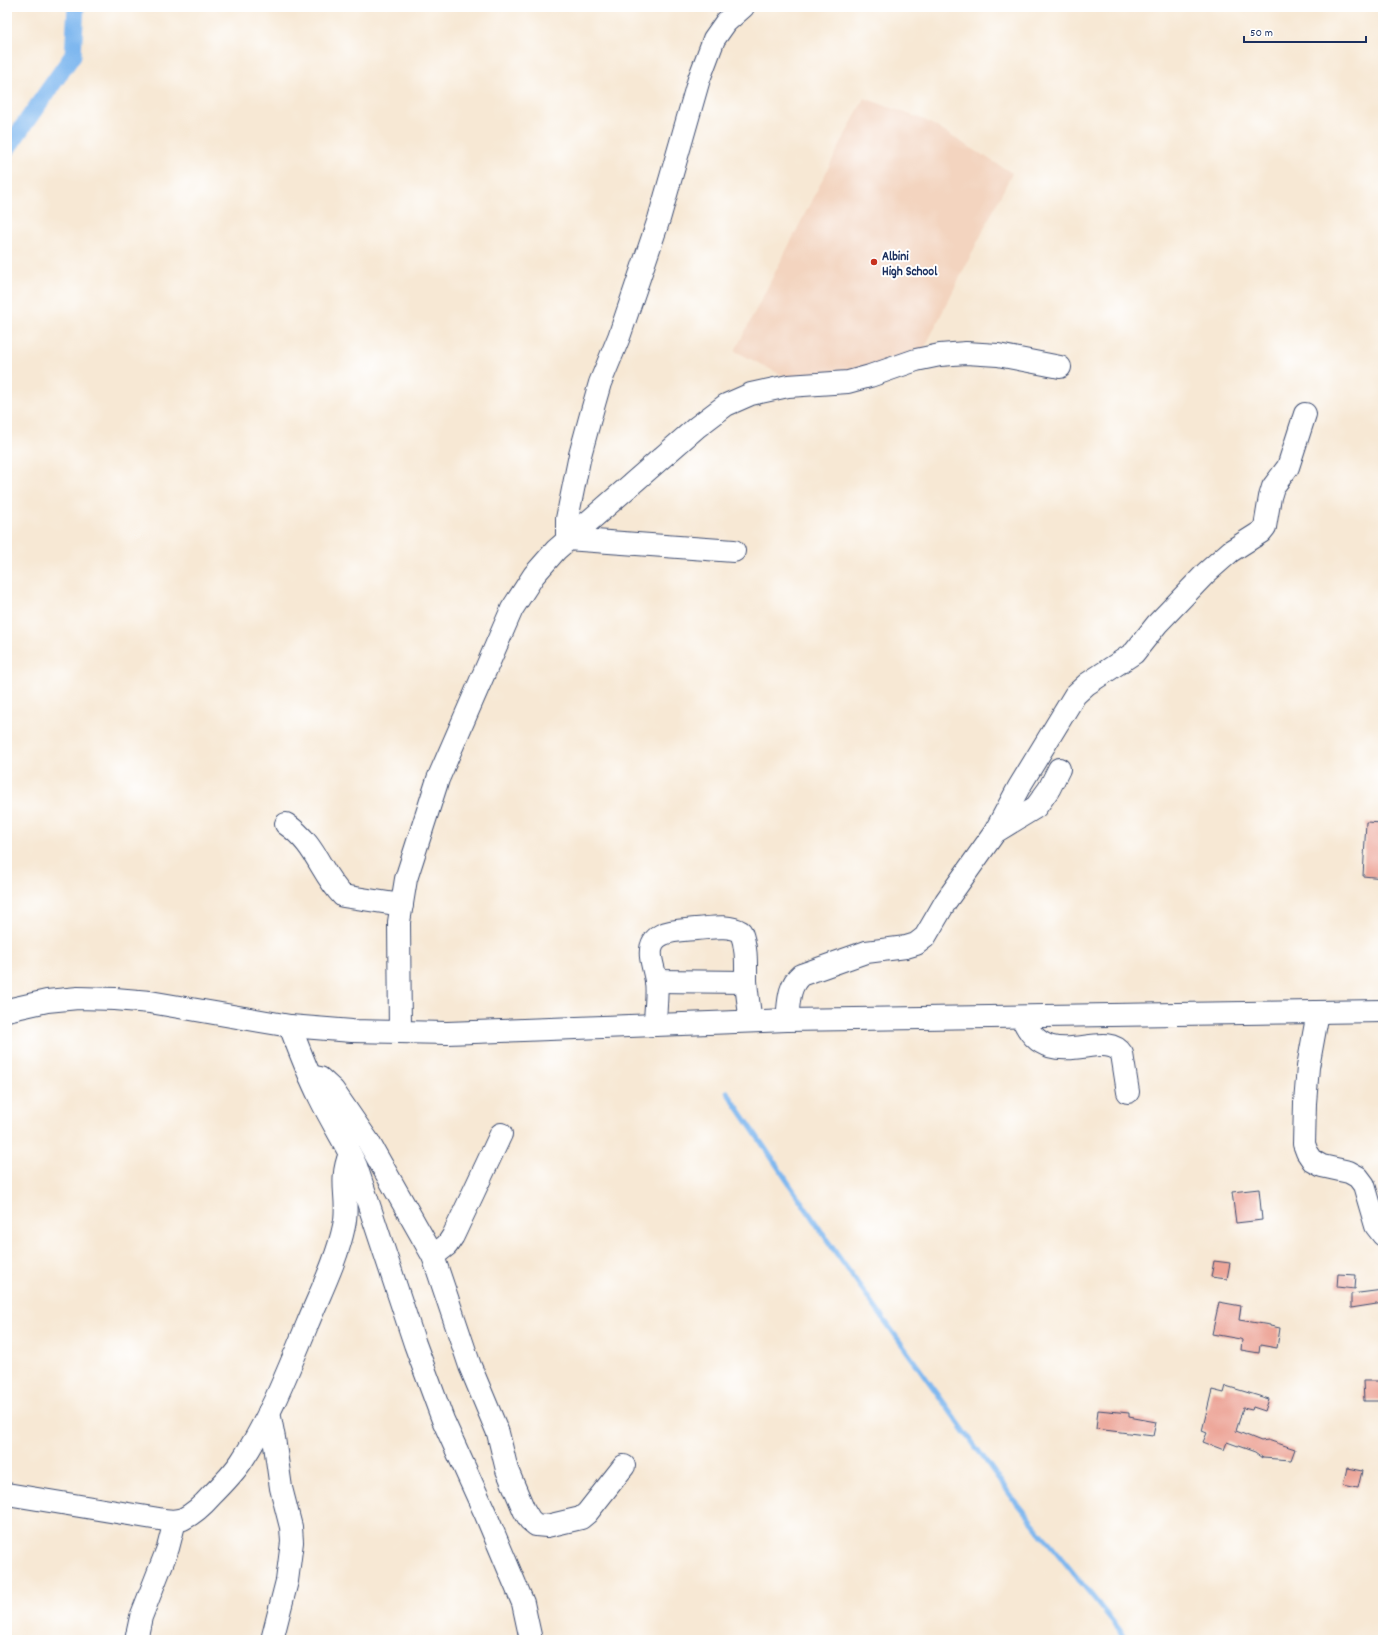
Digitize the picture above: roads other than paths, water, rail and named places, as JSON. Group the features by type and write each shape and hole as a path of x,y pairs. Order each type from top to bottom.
{"street":[{"path":"567,539 567,519 580,455 600,383 619,338 659,219 699,79 714,39 726,22 742,7"},
{"path":"400,1032 399,922 406,878 438,779 512,609 534,575 556,550 697,427 726,405 751,394 788,386 848,382 916,360 940,355 966,353 998,355 1060,367"},
{"path":"787,1020 792,986 794,980 801,975 866,952 906,947 916,944 925,937 946,901 995,832 1019,787 1075,695 1087,684 1134,653 1157,624 1206,573 1231,551 1257,535 1266,527 1270,497 1273,487 1288,468 1304,414"},
{"path":"567,539 734,551"},
{"path":"995,832 1036,807 1049,789 1060,769"},
{"path":"286,824 305,839 332,883 343,896 402,905"},
{"path":"655,1024 656,981 651,952 656,938 671,931 723,927 734,927 742,932 746,953 746,982 751,1021"},
{"path":"656,981 746,982"},
{"path":"7,1010 47,1001 78,998 115,999 150,1002 290,1026 352,1031 447,1033 787,1020 1383,1011"},
{"path":"1318,1012 1308,1067 1304,1144 1307,1152 1313,1160 1322,1166 1350,1172 1358,1177 1364,1185 1376,1226 1383,1235"},
{"path":"1022,1017 1027,1029 1033,1037 1049,1046 1061,1049 1106,1045 1115,1046 1122,1054 1128,1092"},
{"path":"290,1026 310,1076 350,1154 417,1351 443,1420 486,1515 520,1596 531,1640"},
{"path":"310,1076 320,1078 333,1090 368,1140 433,1256 470,1366 498,1433 507,1470 524,1510 530,1520 536,1525 547,1526 581,1518 590,1510 624,1466"},
{"path":"433,1256 447,1245 453,1236 501,1134"},
{"path":"7,1494 175,1521 183,1519 207,1500 228,1479 241,1462 269,1412 289,1368 339,1247 345,1224 346,1208 344,1177 350,1154"},
{"path":"269,1412 282,1488 292,1527 292,1542 287,1581 272,1640"},
{"path":"136,1640 141,1617 168,1548 175,1521"}],"waterway":[{"path":"7,149 73,55 76,7"},
{"path":"727,1092 836,1253 1014,1500 1128,1640"}],"place":[{"name":"Albini High School","path":"874,262"}]}
